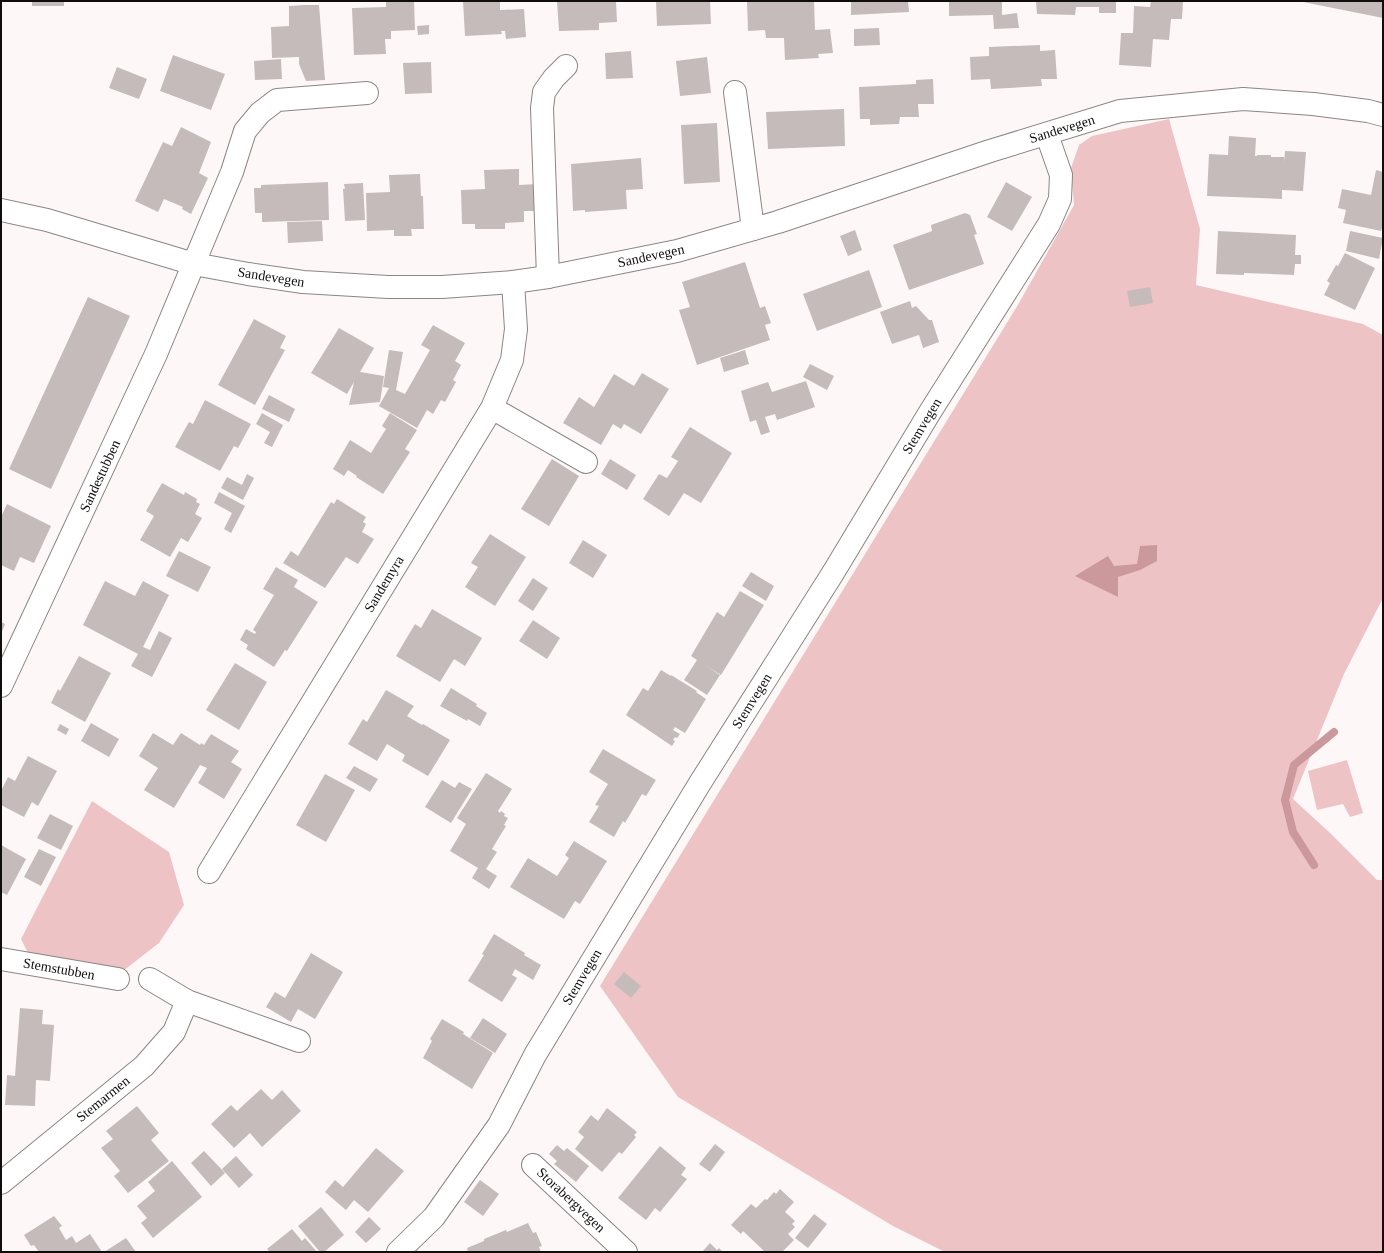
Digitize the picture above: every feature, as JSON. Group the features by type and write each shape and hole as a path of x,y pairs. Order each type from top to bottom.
{"street":[{"path":"548,277 542,108 544,92 554,78 566,66"},
{"path":"735,92 752,229"},
{"name":"Sandestubben","path":"1,686 152,361 232,172 245,131 260,113 277,100 367,93"},
{"name":"Sandevegen","path":"1,210 47,220 194,264 303,282 388,287 442,287 513,282 548,277 676,251 778,222 990,151 1047,135 1120,111 1243,99 1313,104 1383,114"},
{"name":"Stemvegen","path":"398,1252 434,1217 499,1125 535,1055 696,790 833,573 930,412 1049,224 1060,199 1060,175 1047,135"},
{"name":"Sandemyra","path":"209,872 492,408 512,360 516,329 513,282"},
{"path":"492,408 586,462"},
{"name":"Stemstubben","path":"1,959 118,979"},
{"path":"150,979 187,1001 299,1041"},
{"name":"Stemarmen","path":"1,1183 144,1066 174,1032 187,1001"},
{"name":"Storabergvegen","path":"533,1165 626,1252"}],"shaded area":[{"path":"1169,119 1200,229 1196,285 1363,324 1383,335 1383,598 1344,674 1293,799 1329,832 1377,880 1383,880 1383,1252 945,1252 893,1226 678,1097 600,986 1019,303 1074,205 1071,168 1079,145 1092,136"},
{"path":"1157,545 1157,561 1140,570 1118,577 1118,597 1075,576 1108,556 1114,566 1137,564 1140,546"},
{"path":"1347,760 1363,813 1350,817 1343,804 1317,810 1308,771"},
{"path":"92,801 169,852 184,905 159,943 119,974 28,953 21,939"}],"building":[{"path":"32,1 64,1 64,6 32,6"},
{"path":"386,1 414,1 415,30 391,31 391,39 385,39 386,54 354,55 352,8 386,7"},
{"path":"463,1 500,1 500,10 524,9 526,37 506,39 505,31 501,31 502,34 465,36"},
{"path":"557,1 616,1 617,22 599,23 599,30 559,31"},
{"path":"656,1 710,1 711,24 657,26"},
{"path":"747,1 814,1 815,30 830,29 833,53 818,54 819,58 785,60 784,38 766,38 765,30 748,31"},
{"path":"851,1 908,1 909,12 851,15"},
{"path":"949,1 1002,1 1002,15 1017,13 1019,28 994,29 993,15 949,16"},
{"path":"1036,1 1116,1 1116,13 1099,13 1099,7 1076,7 1075,15 1037,14"},
{"path":"1151,1 1183,1 1182,19 1171,19 1169,40 1153,39 1151,67 1119,65 1121,33 1133,33 1134,6 1150,7"},
{"path":"1383,1 1383,18 1303,2"},
{"path":"319,5 325,80 306,81 299,64 299,57 272,58 271,27 289,26 289,6"},
{"path":"429,25 429,34 418,35 417,26"},
{"path":"879,28 880,45 854,46 854,29"},
{"path":"1040,45 1040,51 1055,50 1057,79 1041,79 1042,86 991,89 990,79 971,80 970,57 989,56 989,47"},
{"path":"631,51 633,78 606,79 605,53"},
{"path":"173,55 225,74 211,110 160,91"},
{"path":"707,57 711,93 680,96 676,61"},
{"path":"281,59 282,79 255,80 254,61"},
{"path":"431,62 432,93 405,94 403,63"},
{"path":"117,67 147,79 139,99 109,88"},
{"path":"933,79 934,104 918,104 919,117 900,117 899,124 870,125 870,119 860,119 859,87 916,84 916,80"},
{"path":"844,109 845,146 768,149 766,112"},
{"path":"717,123 720,182 684,184 681,125"},
{"path":"181,127 211,142 199,173 208,178 191,214 182,209 183,207 164,199 158,212 135,201 163,142 172,146"},
{"path":"1229,136 1256,138 1255,156 1271,155 1271,157 1284,157 1284,162 1285,151 1306,152 1303,191 1282,190 1282,199 1207,196 1209,154 1228,155"},
{"path":"641,158 643,189 626,190 627,209 585,212 585,210 573,211 571,164"},
{"path":"519,169 519,185 537,184 538,211 524,211 524,222 505,223 505,229 475,229 475,224 462,224 461,190 485,189 484,170"},
{"path":"1376,170 1383,172 1383,225 1381,231 1343,223 1346,210 1338,208 1342,189 1371,195"},
{"path":"420,174 421,196 423,196 424,229 411,229 412,236 394,236 394,230 367,231 366,193 390,192 389,175"},
{"path":"328,182 329,220 262,222 262,213 255,213 254,188 261,188 261,185"},
{"path":"1006,182 1032,197 1012,231 987,217"},
{"path":"363,183 365,220 345,221 344,184"},
{"path":"965,213 970,215 977,234 974,235 984,264 909,290 893,245 932,231 931,225"},
{"path":"322,221 323,241 288,243 287,222"},
{"path":"855,230 862,250 848,256 840,236"},
{"path":"1218,231 1296,235 1295,255 1301,255 1301,264 1295,264 1294,275 1244,273 1244,275 1216,274"},
{"path":"1350,231 1383,238 1379,259 1346,251"},
{"path":"1345,253 1375,268 1355,310 1324,295 1330,283 1327,281"},
{"path":"745,262 760,308 765,306 771,323 765,325 770,340 697,365 679,310 690,307 682,282"},
{"path":"869,270 882,307 817,331 803,294"},
{"path":"1150,287 1153,303 1130,307 1127,291"},
{"path":"88,297 130,316 51,489 9,469"},
{"path":"910,301 912,308 916,306 929,320 932,320 939,342 923,348 919,335 892,344 880,312"},
{"path":"254,319 286,336 280,348 285,350 255,405 218,385"},
{"path":"433,325 465,343 455,361 461,365 453,380 456,382 445,402 441,400 433,414 427,410 417,428 379,406 389,388 383,387 389,350 403,352 396,390 405,394 430,350 421,345"},
{"path":"339,328 374,348 360,372 384,376 380,402 349,405 354,382 347,394 311,373"},
{"path":"745,350 749,364 724,372 720,358"},
{"path":"810,364 834,376 827,390 803,377"},
{"path":"642,373 669,389 641,434 624,424 621,429 613,424 601,445 563,423 579,397 594,407 614,374 634,386"},
{"path":"806,381 815,407 777,420 775,414 765,417 770,432 761,435 756,420 750,422 741,391 768,382 772,392"},
{"path":"269,395 295,409 289,422 262,409"},
{"path":"205,400 251,424 238,448 234,446 220,471 175,447 189,422 193,424"},
{"path":"262,413 283,425 272,447 264,443 270,432 256,424"},
{"path":"390,413 417,430 405,449 410,452 383,494 356,477 357,476 348,470 344,476 333,469 350,440 371,453 386,429 382,426"},
{"path":"690,427 732,453 701,503 684,493 669,516 643,499 659,474 667,478 678,461 671,457"},
{"path":"552,459 579,476 549,526 521,509"},
{"path":"610,459 636,475 627,490 601,474"},
{"path":"247,474 254,478 243,500 221,488 227,477 242,485"},
{"path":"162,483 184,495 185,492 197,499 196,502 200,504 195,514 202,518 188,542 181,538 170,557 140,540 154,516 146,511"},
{"path":"219,492 245,506 231,533 224,529 232,513 214,503"},
{"path":"337,499 366,517 363,522 366,524 362,532 374,539 358,564 346,557 325,588 283,563 291,551 298,556 331,502 334,504"},
{"path":"7,504 51,526 34,563 20,557 14,571 1,565 1,517"},
{"path":"490,534 526,557 495,606 465,587 478,567 471,563"},
{"path":"583,540 607,555 593,578 569,563"},
{"path":"179,551 211,567 198,592 166,576"},
{"path":"276,567 298,580 294,587 318,602 287,651 285,650 274,667 246,649 248,645 240,640 246,629 255,634 256,632 253,630 274,595 263,589"},
{"path":"751,572 774,586 766,601 742,586"},
{"path":"533,578 548,588 533,611 518,601"},
{"path":"105,581 135,596 143,581 169,595 143,647 150,650 159,631 172,638 152,677 131,666 138,654 83,625"},
{"path":"740,591 764,605 721,675 705,665 720,675 707,695 684,680 697,660 691,656 717,612 724,617"},
{"path":"432,609 482,638 465,666 454,659 440,682 396,656 415,624 421,628"},
{"path":"533,620 560,638 547,659 519,641"},
{"path":"1,622 5,624 1,634"},
{"path":"79,656 111,673 85,722 51,703 58,689 60,691"},
{"path":"235,663 267,682 239,730 206,710"},
{"path":"661,670 697,691 696,692 706,699 685,733 675,727 673,730 680,734 673,740 675,741 672,746 626,715 643,688 648,691"},
{"path":"451,688 477,704 476,706 487,713 480,726 468,719 467,721 440,706"},
{"path":"386,690 414,706 407,716 450,740 428,776 402,761 405,755 387,744 377,761 348,744 363,719 367,722"},
{"path":"91,723 119,739 109,757 81,741"},
{"path":"60,724 69,729 66,735 57,730"},
{"path":"153,733 173,745 181,733 200,745 201,743 204,745 211,734 239,751 231,762 242,769 224,799 198,783 207,768 200,765 174,808 144,790 158,768 139,756"},
{"path":"603,749 656,780 646,796 642,794 625,823 623,821 614,837 589,822 599,806 595,805 608,784 589,772"},
{"path":"28,756 57,771 38,806 32,802 24,817 1,805 1,791 8,777 15,781"},
{"path":"354,766 378,779 370,792 346,778"},
{"path":"486,773 512,789 498,811 500,813 501,811 505,814 504,816 508,818 504,825 506,826 492,849 497,852 486,869 497,876 489,889 472,878 478,868 450,851 466,824 457,818"},
{"path":"325,774 355,790 326,842 296,825"},
{"path":"442,780 455,788 459,782 472,789 451,823 425,807"},
{"path":"50,814 73,826 61,850 37,838"},
{"path":"574,841 607,861 580,904 575,901 564,919 510,887 528,858 557,876 569,858 565,855"},
{"path":"1,845 26,859 7,895 1,892"},
{"path":"39,849 56,857 41,886 24,877"},
{"path":"494,934 525,953 524,955 541,965 533,980 515,969 512,975 517,978 502,1002 468,981 484,955 482,954"},
{"path":"311,953 343,972 315,1019 298,1009 291,1022 266,1007 275,992 285,998"},
{"path":"624,972 641,986 631,998 614,984"},
{"path":"20,1008 43,1010 42,1024 54,1025 50,1081 36,1080 35,1106 5,1105 7,1075 15,1076"},
{"path":"483,1018 507,1034 495,1053 470,1038"},
{"path":"442,1019 464,1032 463,1034 493,1053 472,1089 423,1058 432,1041 430,1039"},
{"path":"261,1089 272,1100 282,1090 301,1111 262,1147 250,1133 234,1148 211,1124 231,1105 237,1111"},
{"path":"137,1106 159,1133 151,1140 169,1161 128,1193 114,1176 120,1171 101,1148 113,1139 106,1131"},
{"path":"607,1108 637,1132 634,1135 636,1137 622,1154 619,1152 602,1172 575,1149 584,1137 578,1132 591,1115 598,1121"},
{"path":"715,1144 725,1152 710,1172 699,1164"},
{"path":"557,1145 564,1151 567,1148 589,1166 576,1182 554,1164 557,1161 549,1154"},
{"path":"660,1146 686,1168 681,1175 687,1179 660,1212 655,1208 646,1220 618,1198"},
{"path":"376,1148 404,1171 368,1212 354,1200 346,1210 325,1192 335,1180 343,1187"},
{"path":"204,1151 225,1173 211,1186 191,1163"},
{"path":"236,1156 253,1175 239,1188 222,1169"},
{"path":"172,1161 202,1197 153,1238 141,1223 147,1218 137,1206 155,1191 148,1182"},
{"path":"480,1180 499,1194 483,1216 464,1202"},
{"path":"780,1189 794,1202 785,1212 795,1221 792,1224 795,1227 788,1234 794,1240 782,1252 765,1252 743,1231 741,1234 731,1225 751,1204 756,1208 765,1199 767,1200 774,1192 776,1194"},
{"path":"321,1207 344,1235 324,1252 320,1252 298,1226"},
{"path":"814,1214 827,1224 808,1248 795,1238"},
{"path":"54,1216 62,1226 59,1228 66,1240 72,1236 76,1243 90,1234 102,1252 39,1252 34,1245 31,1246 24,1235"},
{"path":"369,1217 381,1229 366,1243 355,1232"},
{"path":"528,1223 533,1233 536,1232 542,1246 539,1247 541,1252 468,1252 467,1248 484,1241 484,1239 506,1230 507,1232"},
{"path":"292,1229 302,1241 305,1238 317,1252 270,1252 267,1249"},
{"path":"126,1238 136,1252 104,1252"},
{"path":"710,1243 717,1250 719,1248 723,1252 702,1252"}],"waterway":[{"path":"1314,865 1293,832 1285,800 1294,765 1334,732"}]}
